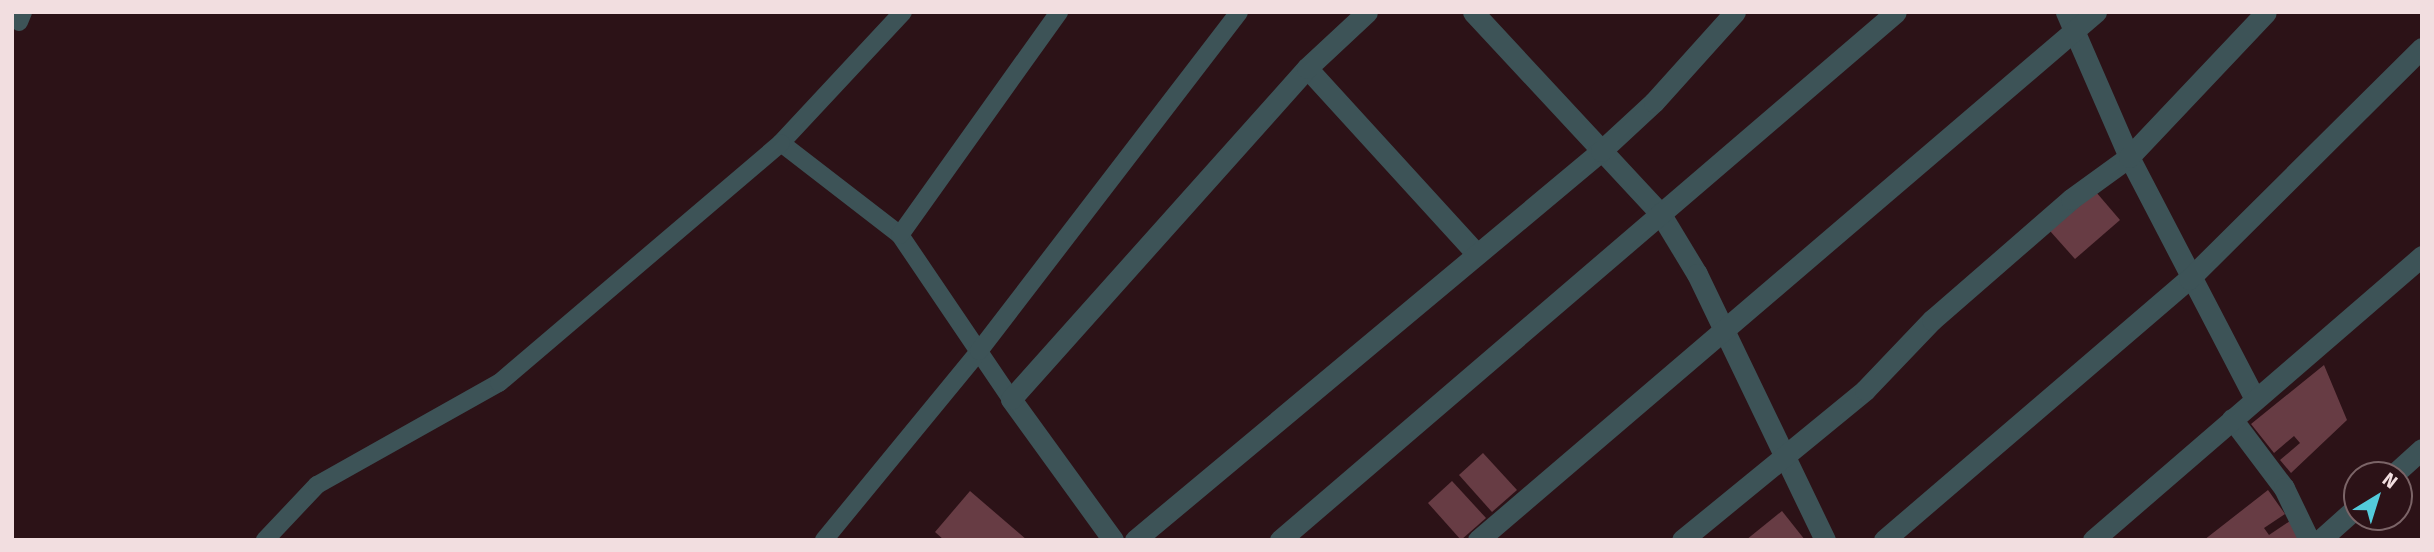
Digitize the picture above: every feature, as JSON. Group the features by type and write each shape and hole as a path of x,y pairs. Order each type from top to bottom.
{"street":[{"path":"1113,540 1010,399 1307,68 1367,12"},
{"path":"1473,12 1660,212 1724,332 1825,540"},
{"path":"1135,540 1601,151 1654,102 1735,12"},
{"path":"1280,540 1896,12"},
{"path":"1478,540 1724,332 2070,21 2096,12"},
{"path":"1682,540 1866,390 1932,320 2013,249 2129,158 2266,12"},
{"path":"2070,21 2129,158 2189,279 2255,399"},
{"path":"1884,540 2189,279 2422,48"},
{"path":"1307,68 1477,254"},
{"path":"2093,540 2422,256"},
{"path":"2232,419 2272,470 2309,540"},
{"path":"2409,461 2422,449"},
{"path":"2320,540 2343,519"}],"lane":[{"path":"265,540 317,485 499,383 780,143 903,12"},
{"path":"900,234 1059,12"},
{"path":"824,540 979,351 1239,12"},
{"path":"780,143 900,234 1010,399"}],"building":[{"path":"2096,192 2120,220 2075,259 2050,231"},
{"path":"2324,365 2347,420 2291,473 2280,460 2300,443 2294,436 2274,453 2251,424"},
{"path":"1483,453 1517,490 1492,512 1459,475"},
{"path":"1452,481 1486,518 1461,540 1428,503"},
{"path":"2268,490 2285,514 2264,528 2269,535 2290,521 2302,540 2204,540"},
{"path":"970,491 1027,540 944,540 935,532"},
{"path":"1782,511 1805,540 1746,540"}]}
